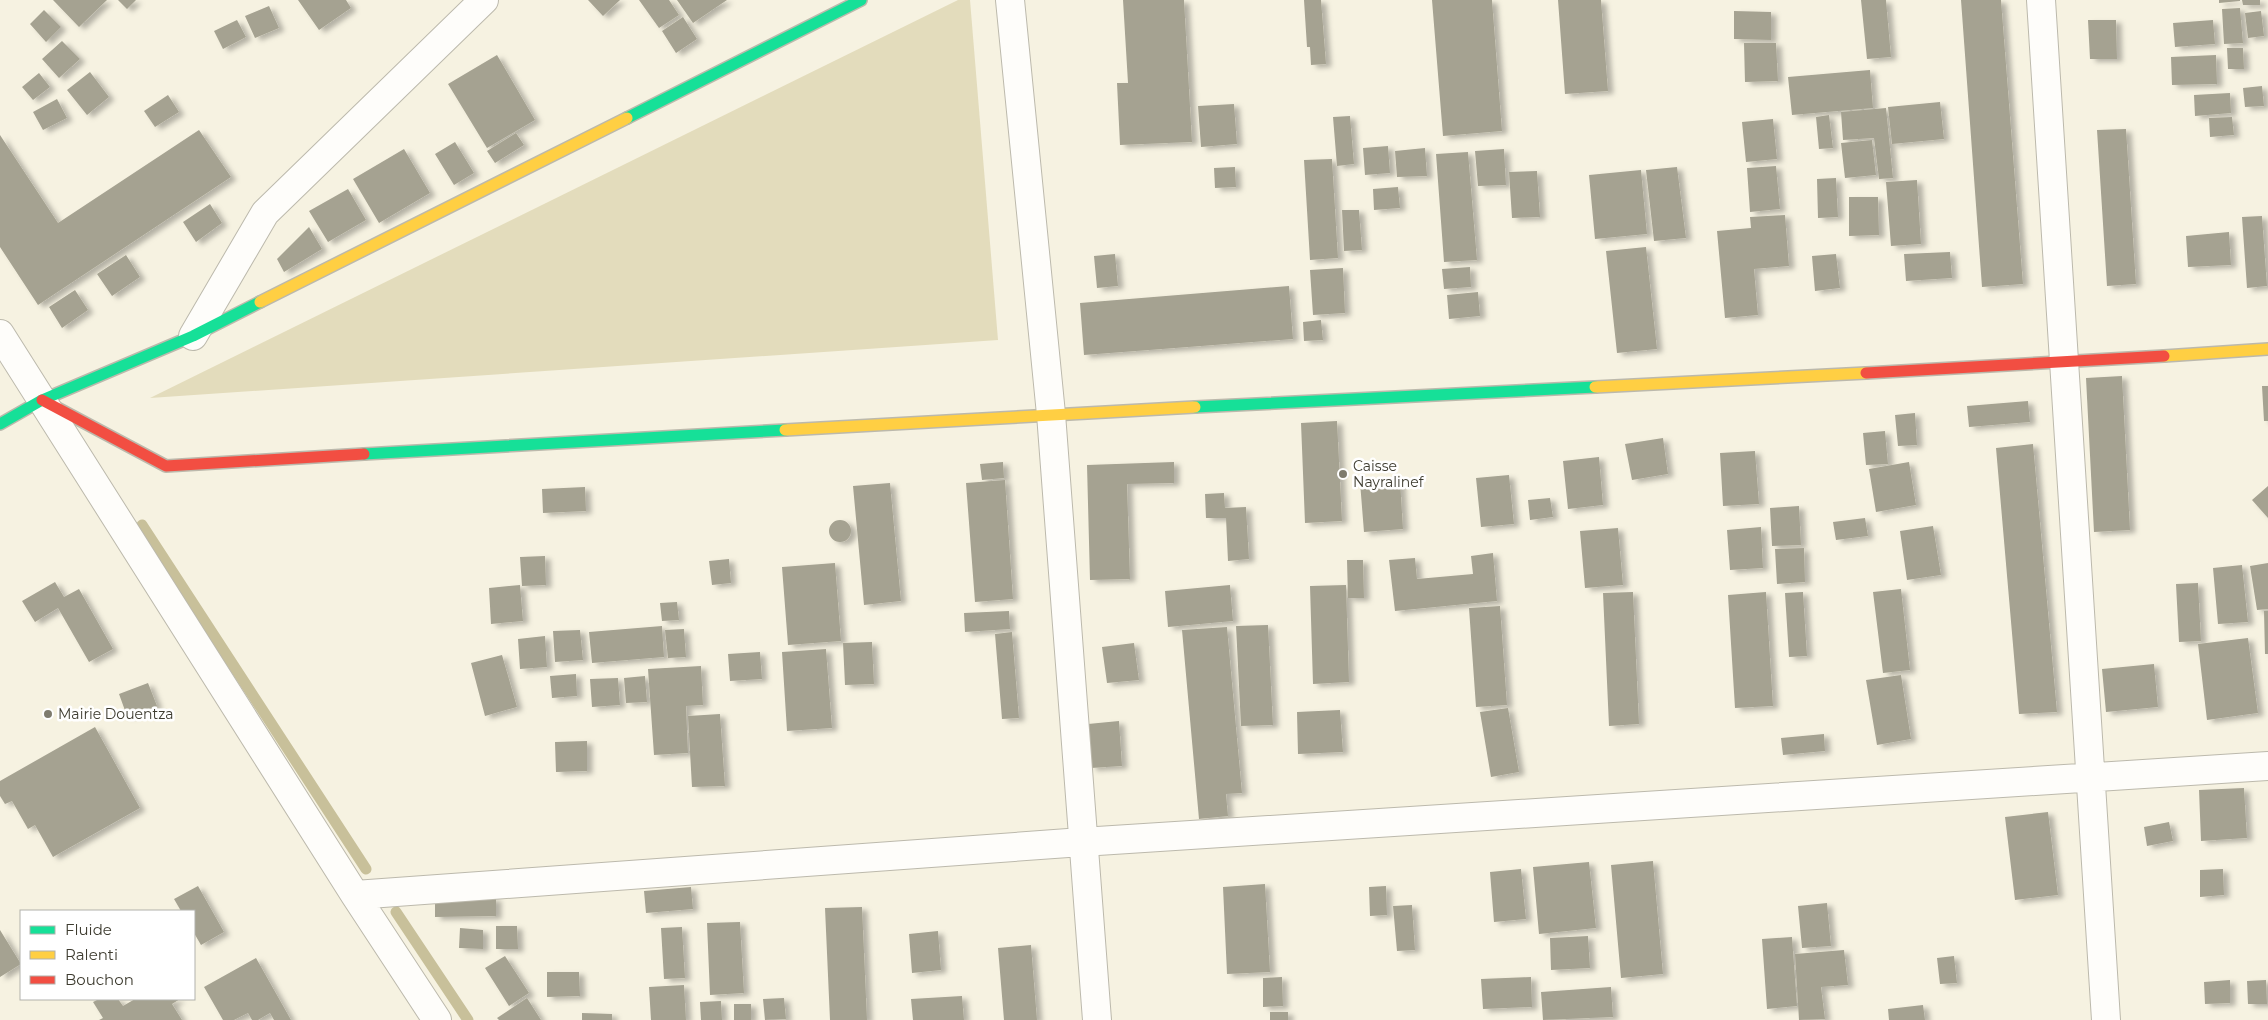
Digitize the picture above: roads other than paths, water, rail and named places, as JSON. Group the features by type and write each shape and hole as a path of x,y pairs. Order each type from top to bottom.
{"street":[{"path":"193,336 264,213 484,0"},
{"path":"0,424 42,400 193,336 861,0"},
{"path":"1010,0 1052,414 1096,1020"},
{"path":"2041,0 2089,778 2106,1020"},
{"path":"0,334 354,895 438,1020"},
{"path":"42,400 166,466 1052,414 2064,363 2268,350"},
{"path":"354,895 1082,842 2268,766"}],"waterway":[{"path":"142,525 366,869"},
{"path":"396,912 468,1020"}],"place":[{"name":"Caisse Nayralinef","path":"1343,474"},
{"name":"Mairie Douentza","path":"48,714"}]}
